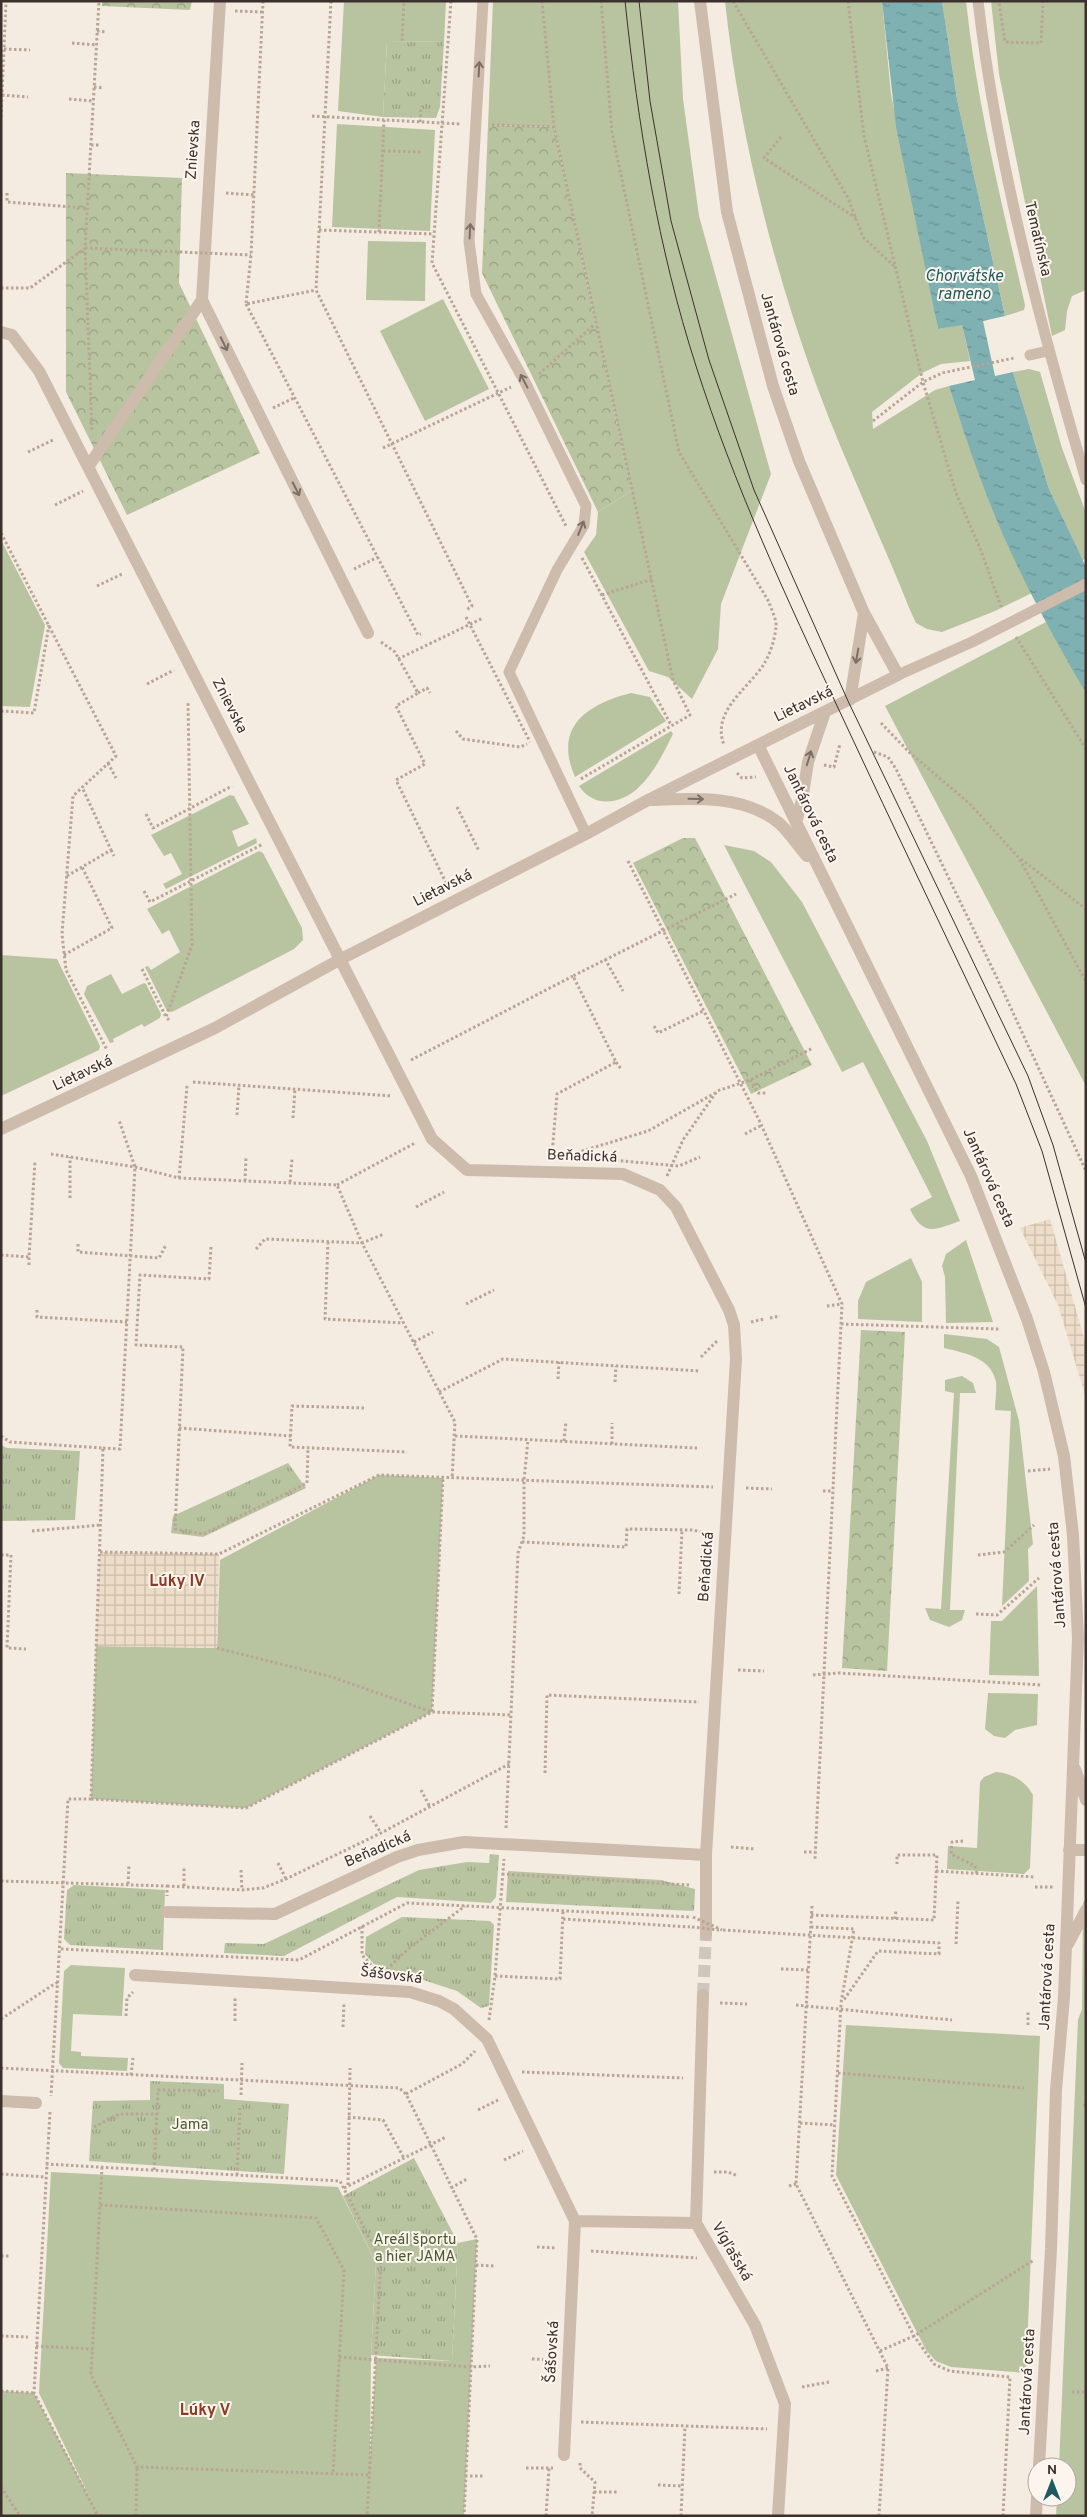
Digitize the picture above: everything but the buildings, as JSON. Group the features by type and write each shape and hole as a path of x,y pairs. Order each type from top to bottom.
{"street":[{"name":"Znievska","path":"220,1 202,300 368,633"},
{"name":"Jantárová cesta","path":"700,1 727,212 770,376 799,461 864,613 898,675"},
{"path":"88,467 202,300"},
{"name":"Znievska","path":"1,332 12,336 39,371 341,959"},
{"path":"850,700 864,613"},
{"name":"Lietavská","path":"1,1128 175,1048 341,959 586,834 648,800 898,675"},
{"path":"796,823 808,762 825,712"},
{"name":"Jantárová cesta","path":"758,745 819,871 913,1055 971,1176 1027,1319 1044,1372 1064,1456 1073,1535 1078,1638 1066,1949 1056,2090 1051,2249 1040,2457"},
{"path":"648,800 701,798 739,804 761,812 780,824 819,871"},
{"name":"Beňadická","path":"167,1912 275,1914 397,1857 418,1850 464,1842 706,1855 736,1351 734,1325 730,1310 676,1208 660,1190 622,1174 467,1170 432,1139 341,959"},
{"path":"1072,1757 1086,1800"},
{"path":"1069,1850 1086,1850"},
{"path":"706,1855 706,1935"},
{"path":"1066,1949 1086,1910"},
{"name":"Šášovská","path":"135,1975 410,1992 439,2001 454,2009 487,2039 575,2221 564,2456"},
{"name":"Vígľašská","path":"703,1995 696,2223 755,2325 785,2404 778,2516"},
{"path":"1,2101 36,2103"},
{"path":"575,2221 696,2223"}],"lane":[{"path":"483,1 470,242 476,294 525,382 586,506 584,525 557,570 509,672 586,834"},
{"name":"Tematínska","path":"978,1 986,72 1048,351 1086,480"},
{"path":"1030,355 1048,351"},
{"path":"898,675 1031,613 1086,584"}],"path":[{"path":"1,117 3,30 6,1"},
{"path":"98,1 84,248 93,435 98,426"},
{"path":"263,1 260,114 246,304 418,635 421,634"},
{"path":"331,1 316,290 390,444 472,606 466,610"},
{"path":"402,41 404,1"},
{"path":"542,1 554,127 595,324 674,680 690,715 565,788"},
{"path":"601,1 612,132 680,452 769,602 776,626 772,646 764,664 728,707 723,719 721,738 729,760"},
{"path":"733,1 848,198 863,237 895,267"},
{"path":"848,1 864,136 923,382 956,492 980,548 1003,611"},
{"path":"995,1 999,2 1005,42 1041,43 1043,1"},
{"path":"256,12 263,12"},
{"path":"97,31 106,32"},
{"path":"72,43 96,45"},
{"path":"4,49 30,50"},
{"path":"94,87 104,88"},
{"path":"2,95 28,97"},
{"path":"69,99 93,101"},
{"path":"420,122 421,106"},
{"path":"312,116 365,119"},
{"path":"379,232 384,120"},
{"path":"781,137 764,158 857,218"},
{"path":"91,145 99,145"},
{"path":"383,151 421,152"},
{"path":"7,193 7,202 86,208"},
{"path":"246,194 254,195"},
{"path":"319,230 434,234"},
{"path":"1,288 30,288 84,248 251,255"},
{"path":"194,251 194,261"},
{"path":"246,304 316,290"},
{"path":"383,448 498,392 533,379 595,324"},
{"path":"873,421 923,382 942,373 1030,355"},
{"path":"289,400 294,398"},
{"path":"28,452 55,440"},
{"path":"334,475 339,472"},
{"path":"55,506 83,491"},
{"path":"1,533 116,756 72,796 62,934 66,970 107,1050"},
{"path":"371,561 378,557"},
{"path":"96,586 125,572"},
{"path":"602,595 652,579"},
{"path":"466,617 530,742"},
{"path":"398,659 483,618"},
{"path":"1,711 34,713 49,625"},
{"path":"1016,636 1086,749"},
{"path":"146,684 174,670"},
{"path":"644,683 651,684"},
{"path":"418,693 427,688 430,693"},
{"path":"142,969 167,1018 192,945 188,697"},
{"path":"881,723 909,752 970,804 1019,858 1086,909"},
{"path":"456,731 463,739 520,746"},
{"path":"834,767 840,744"},
{"path":"874,752 888,757 896,769 997,978 1086,1171"},
{"path":"108,763 116,778"},
{"path":"425,764 429,770"},
{"path":"146,814 153,828 232,786"},
{"path":"82,787 114,856"},
{"path":"458,807 479,850"},
{"path":"144,892 150,902 263,844"},
{"path":"67,876 111,850"},
{"path":"1019,858 1086,982"},
{"path":"628,861 740,1084 842,1304 815,1859"},
{"path":"64,955 112,930 82,867"},
{"path":"411,1060 605,959 736,894"},
{"path":"605,959 622,991"},
{"path":"573,976 621,1069"},
{"path":"654,1026 658,1033 703,1010"},
{"path":"700,1156 679,1166 566,1156 648,1131 717,1091 750,1080 813,1048"},
{"path":"551,1161 557,1094 616,1062"},
{"path":"750,1080 758,1093 766,1093"},
{"path":"193,1082 394,1096"},
{"path":"237,1115 239,1085"},
{"path":"179,1178 187,1086"},
{"path":"293,1118 295,1089"},
{"path":"660,1190 683,1140 717,1091"},
{"path":"1,1436 10,1442 120,1449 135,1167 119,1120"},
{"path":"745,1134 760,1126"},
{"path":"51,1154 135,1167 179,1178 337,1185 418,1142"},
{"path":"245,1181 246,1156"},
{"path":"70,1157 70,1198"},
{"path":"290,1182 292,1159"},
{"path":"29,1264 35,1161"},
{"path":"337,1185 362,1243 455,1422 452,1479"},
{"path":"416,1207 444,1192"},
{"path":"256,1249 265,1239 362,1243 384,1234"},
{"path":"328,1242 325,1319 404,1323"},
{"path":"78,1244 78,1252 159,1258 166,1245"},
{"path":"211,1247 209,1278 140,1275 136,1345 183,1347 175,1529 204,1534 307,1483 308,1448"},
{"path":"1,1255 29,1257"},
{"path":"466,1304 494,1290"},
{"path":"827,1306 842,1304"},
{"path":"37,1310 37,1316 127,1322"},
{"path":"770,1318 780,1316"},
{"path":"756,1321 764,1319"},
{"path":"841,1324 999,1330"},
{"path":"414,1342 433,1332"},
{"path":"439,1392 503,1359 700,1371"},
{"path":"558,1379 559,1362"},
{"path":"615,1382 616,1366"},
{"path":"364,1408 292,1406 290,1447 406,1452"},
{"path":"564,1441 566,1421"},
{"path":"612,1423 612,1444"},
{"path":"179,1428 291,1436"},
{"path":"455,1436 697,1448"},
{"path":"406,2094 462,2064 487,2039 495,1976 505,1844 518,1553 522,1542 524,1480 528,1440"},
{"path":"90,1799 101,1525 102,1448"},
{"path":"100,1552 219,1554 379,1476 717,1487"},
{"path":"432,1712 443,1478"},
{"path":"746,1488 772,1489"},
{"path":"823,1491 832,1491"},
{"path":"32,1531 101,1525"},
{"path":"978,1555 1004,1552 1034,1525"},
{"path":"522,1542 626,1547 627,1529 702,1532 710,1539"},
{"path":"679,1594 682,1530"},
{"path":"1,1555 11,1556 7,1648 26,1649"},
{"path":"976,1614 997,1615 1039,1578"},
{"path":"217,1648 332,1677 432,1712 512,1715"},
{"path":"738,1670 764,1671"},
{"path":"813,1674 1042,1685"},
{"path":"545,1773 547,1695 702,1702"},
{"path":"51,2099 60,1980 68,1799 246,1808 432,1712"},
{"path":"1,1881 184,1886 242,1890 263,1888 286,1879 380,1833 510,1764"},
{"path":"421,1790 430,1807"},
{"path":"370,1816 380,1833"},
{"path":"963,1841 952,1842 952,1854 975,1866 977,1874"},
{"path":"731,1847 755,1848"},
{"path":"804,1852 815,1852"},
{"path":"811,1915 934,1920 937,1855 897,1855 897,1864"},
{"path":"278,1862 286,1879"},
{"path":"128,1884 129,1865"},
{"path":"184,1868 184,1886"},
{"path":"241,1870 242,1890"},
{"path":"936,1872 1035,1877"},
{"path":"502,1874 706,1886"},
{"path":"167,1886 167,1912"},
{"path":"956,1944 958,1900"},
{"path":"61,1949 299,1960 408,1903 693,1917 722,1930"},
{"path":"380,1975 408,1949 465,1906"},
{"path":"812,1906 796,2184 888,2368 879,2516"},
{"path":"896,1910 896,1919"},
{"path":"495,1976 560,1979 563,1911"},
{"path":"563,1919 939,1943 939,1954 878,1951 841,2003"},
{"path":"811,1927 854,1928 841,2003 832,2176 914,2336 934,2364 950,2371 1010,2377 1003,2516"},
{"path":"781,1969 808,1970"},
{"path":"1,2019 60,1980"},
{"path":"126,2016 127,1998 134,1991"},
{"path":"235,1997 235,2021"},
{"path":"343,2027 344,2002"},
{"path":"714,2003 747,2004"},
{"path":"796,2005 952,2020"},
{"path":"1028,2012 1028,2025"},
{"path":"131,2074 133,2058"},
{"path":"241,2095 242,2063"},
{"path":"1,2068 399,2088 406,2094 477,2239 464,2516"},
{"path":"348,2185 350,2068"},
{"path":"518,2072 684,2078"},
{"path":"838,2073 1024,2088"},
{"path":"154,2170 158,2090 219,2091"},
{"path":"478,2110 500,2098"},
{"path":"50,2108 34,2393 98,2516"},
{"path":"237,2175 240,2108"},
{"path":"94,2126 119,2114 157,2114"},
{"path":"348,2117 383,2120 404,2158"},
{"path":"800,2123 835,2125"},
{"path":"344,2188 446,2137"},
{"path":"504,2160 526,2150"},
{"path":"46,2164 340,2181 381,2261 367,2516"},
{"path":"102,2167 92,2376 137,2467 136,2516"},
{"path":"708,2172 728,2172 738,2176"},
{"path":"1,2174 46,2177"},
{"path":"452,2188 467,2178"},
{"path":"789,2186 796,2184"},
{"path":"100,2206 316,2218 344,2270 333,2474"},
{"path":"536,2247 700,2258"},
{"path":"880,2351 914,2336 1051,2249"},
{"path":"1,2256 9,2256"},
{"path":"476,2265 495,2266"},
{"path":"1,2336 28,2337"},
{"path":"36,2346 93,2349"},
{"path":"339,2357 376,2358 471,2367 490,2366"},
{"path":"532,2359 556,2360"},
{"path":"876,2371 888,2368"},
{"path":"802,2387 829,2382"},
{"path":"1,2391 34,2393"},
{"path":"1072,2392 1086,2392"},
{"path":"581,2431 582,2422 767,2429"},
{"path":"681,2516 685,2426"},
{"path":"526,2468 563,2468 564,2456"},
{"path":"580,2458 580,2468 595,2482 592,2516"},
{"path":"137,2467 370,2475"},
{"path":"546,2516 549,2468"},
{"path":"465,2476 484,2476"},
{"path":"658,2484 683,2486"},
{"path":"1,2487 20,2516"},
{"path":"594,2492 617,2492"}],"green space":[{"path":"102,1 192,1 190,10 102,6"},
{"path":"344,1 446,1 444,42 387,41 383,117 338,111"},
{"path":"493,1 678,1 683,99 699,216 771,474 721,604 718,649 692,699 668,677 649,671 584,552 596,535 598,512 631,491 554,127 488,125"},
{"path":"725,1 882,1 891,94 938,329 962,324 970,361 941,364 922,373 872,412 873,429 935,390 949,386 986,491 1032,593 995,611 942,632 927,629 916,623 817,387 786,293 759,197 739,99"},
{"path":"942,1 966,1 983,116 1025,305 1024,310 1005,316 957,99"},
{"path":"991,1 1086,1 1086,290 1072,296 1067,311 1065,330 1052,336 999,74"},
{"path":"387,41 444,42 440,107 436,118 383,117"},
{"path":"337,124 435,130 430,231 332,227"},
{"path":"488,125 554,127 631,491 598,512 482,273"},
{"path":"66,173 182,178 179,283 260,453 127,515 66,392"},
{"path":"368,241 426,242 425,301 366,300"},
{"path":"443,299 489,389 425,421 380,331"},
{"path":"1029,369 1040,372 1062,448 1086,513 1086,559 1082,560 1049,489 1013,372"},
{"path":"1,540 45,625 30,707 1,706"},
{"path":"1046,622 1086,693 1086,1086 885,706"},
{"path":"631,693 650,697 666,721 575,777 569,759 568,744 571,731 578,720 588,711 601,704"},
{"path":"671,731 673,734 654,769 632,793 608,802 600,801 585,793 579,786"},
{"path":"230,795 234,796 249,824 232,831 238,847 256,838 257,843 166,889 163,884 182,874 171,853 164,856 151,835"},
{"path":"683,838 695,838 812,1065 751,1094 633,863"},
{"path":"724,845 754,851 771,862 802,902 927,1141 960,1221 937,1229 930,1229 920,1224 915,1218 910,1209 932,1197 863,1062 842,1072"},
{"path":"259,851 263,853 302,928 303,940 294,949 172,1012 167,1011 145,967 148,966 151,970 180,952 169,930 162,934 147,909"},
{"path":"1,955 57,959 100,1046 99,1050 1,1096"},
{"path":"111,974 122,994 144,983 146,984 161,1014 160,1018 144,1027 142,1024 113,1039 114,1042 110,1043 84,994 87,986"},
{"path":"966,1240 993,1322 946,1323 945,1277 942,1266 946,1254"},
{"path":"911,1258 922,1282 922,1322 858,1319 858,1301 866,1282"},
{"path":"861,1330 905,1332 887,1671 842,1668"},
{"path":"944,1334 987,1339 999,1347 1019,1421 1033,1544 1028,1549 1029,1581 1002,1606 1011,1411 995,1410 996,1382 989,1367 968,1354 944,1348"},
{"path":"962,1376 973,1383 976,1393 960,1393 950,1610 965,1610 962,1620 949,1627 930,1620 925,1608 941,1609 954,1393 945,1391 945,1380"},
{"path":"1,1445 7,1448 80,1451 75,1520 1,1521"},
{"path":"288,1463 306,1488 203,1537 171,1533 173,1516"},
{"path":"379,1475 443,1478 432,1712 246,1808 91,1799 96,1646 217,1648 220,1560"},
{"path":"1037,1586 1039,1676 989,1675 991,1621 1002,1621"},
{"path":"988,1693 1038,1694 1037,1725 1015,1730 1005,1738 994,1736 985,1729"},
{"path":"996,1772 1008,1774 1018,1779 1027,1786 1033,1795 1030,1868 1024,1874 947,1869 948,1846 977,1848 980,1782 984,1777"},
{"path":"490,1854 499,1855 496,1897 491,1903 397,1897 284,1956 224,1953 225,1943 264,1944 419,1870 467,1862 489,1863"},
{"path":"508,1871 661,1880 695,1889 694,1911 506,1902"},
{"path":"74,1885 165,1890 163,1950 70,1945 64,1939 67,1890"},
{"path":"1086,1898 1086,2516 1056,2516 1056,2507 1077,2507 1077,2457 1059,2457 1078,2020 1082,2009 1083,1903"},
{"path":"402,1917 490,1921 494,1925 489,2006 481,2008 457,1991 414,1977 382,1973 365,1954 366,1937"},
{"path":"71,1965 125,1968 122,2016 73,2014 71,2051 81,2052 81,2056 128,2058 127,2071 63,2068 59,2063 64,1971"},
{"path":"846,2025 1040,2036 1026,2373 951,2367 936,2361 926,2350 836,2175"},
{"name":"Jama","path":"150,2081 224,2084 224,2099 289,2104 284,2174 89,2161 93,2101 150,2100"},
{"name":"Areál športu a hier JAMA","path":"414,2158 458,2243 452,2361 371,2355 376,2263 343,2196"},
{"path":"51,2172 338,2187 376,2263 371,2355 370,2457 376,2358 452,2361 458,2243 477,2239 464,2516 1,2516 1,2391 34,2393 91,2500 39,2393"}],"shaded area":[{"path":"1050,1219 1086,1345 1086,1398 1058,1305 1020,1228"},
{"path":"100,1552 219,1554 217,1648 96,1646"}],"water":[{"name":"Chorvátske rameno","path":"882,1 942,1 957,99 1005,316 983,321 995,376 1013,372 1049,489 1086,567 1086,693 1042,615 1003,535 964,433 949,386 975,380 962,325 938,329 896,127"}],"tunnel":[{"path":"703,1995 706,1935"}],"tram line":[{"path":"625,1 636,94 660,231 683,322 711,410 744,497 800,625 1016,1084 1042,1151 1086,1308"},
{"path":"639,1 650,101 671,221 709,360 754,490 848,701 1028,1076 1053,1145 1086,1263"}],"district":[{"name":"Lúky IV","path":"177,1582"},
{"name":"Lúky V","path":"205,2411"}]}
